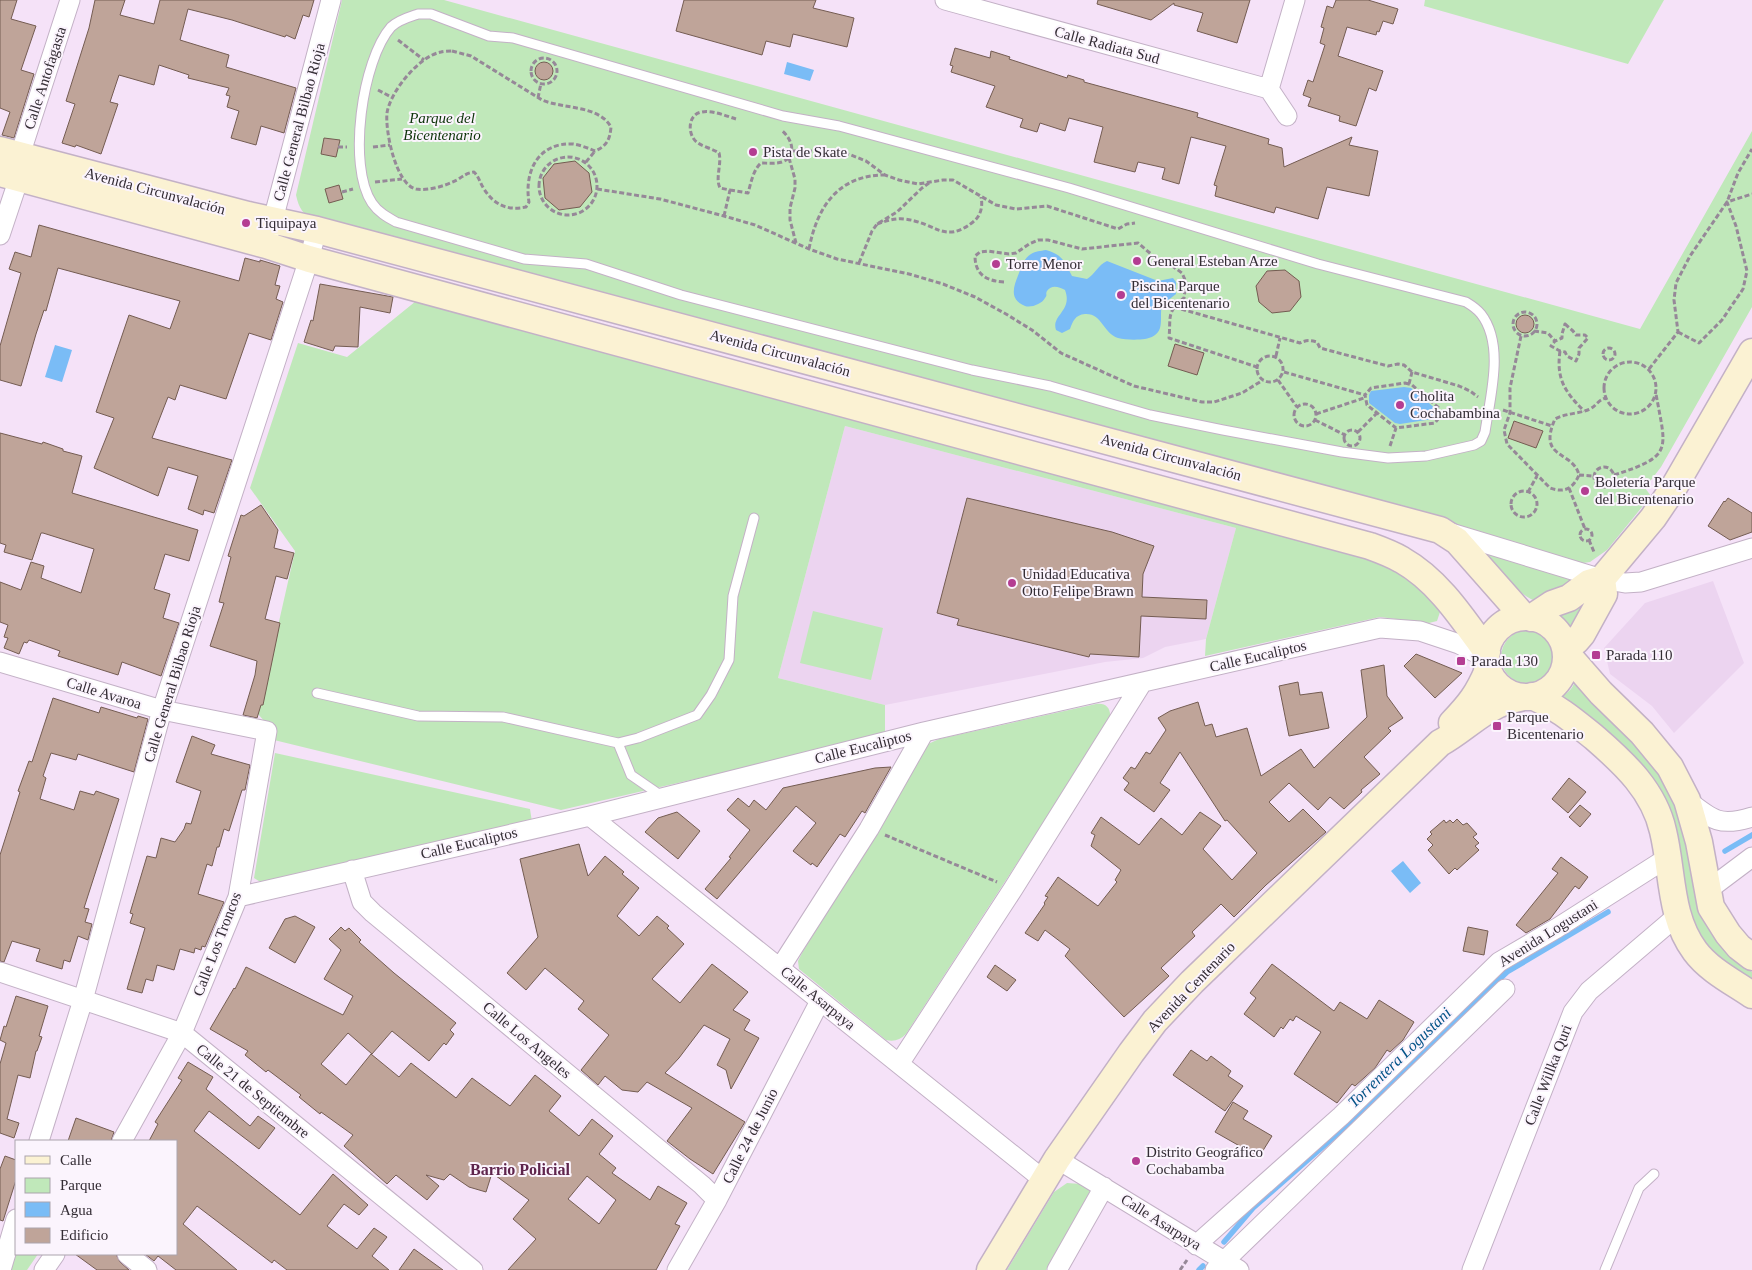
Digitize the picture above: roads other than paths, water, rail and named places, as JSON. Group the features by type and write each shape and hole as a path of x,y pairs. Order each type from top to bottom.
{"main road":[{"name":"Avenida Circunvalación","path":"10,164 269,233 309,259 1370,546 1403,560 1431,582 1448,600 1487,660"},
{"name":"Avenida Circunvalación","path":"269,233 317,230 1440,530 1457,541 1528,618"},
{"path":"1528,618 1552,604 1569,598 1590,583 1595,568 1653,518 1674,487 1752,352"},
{"path":"1528,697 1542,694 1551,689 1563,674 1566,651 1582,634 1604,594 1595,568"},
{"path":"1752,957 1739,947 1711,907 1699,842 1688,800 1670,767 1642,733 1601,693 1566,651 1558,632 1552,626 1544,621 1528,618 1510,621 1495,632 1487,660 1500,687 1511,694 1550,704 1564,713 1623,762 1649,794 1663,830 1677,916 1695,952 1717,972 1752,995"},
{"name":"Avenida Centenario","path":"990,1270 1051,1170 1155,1021 1192,982 1440,743 1451,724 1472,702 1480,689 1487,660"},
{"name":"Avenida Centenario","path":"1440,743 1457,734 1499,704 1528,697"}],"street":[{"name":"Calle Antofagasta","path":"0,235 10,164 70,0"},
{"name":"Calle General Bilbao Rioja","path":"269,233 331,0"},
{"name":"Calle Radiata Sud","path":"945,0 1269,89"},
{"path":"1287,116 1269,89 1295,0"},
{"name":"Calle General Bilbao Rioja","path":"39,1140 83,1000 162,710 317,230"},
{"path":"1440,530 1595,568 1625,583 1641,582 1752,548"},
{"name":"Calle Eucaliptos","path":"238,896 590,816 924,732 1380,628 1420,631 1458,644 1487,660"},
{"name":"Calle Avaroa","path":"0,662 162,710 267,731"},
{"path":"899,1064 1014,889 1142,683"},
{"name":"Calle Los Troncos","path":"123,1140 182,1033 238,896 267,731"},
{"path":"780,968 869,828 924,732"},
{"path":"1688,800 1710,818 1734,822 1752,817"},
{"name":"Calle Asarpaya","path":"590,816 899,1064 1051,1170 1104,1187 1196,1245 1226,1267"},
{"path":"1708,890 1752,857"},
{"name":"Avenida Logustani","path":"1196,1245 1341,1116 1499,962 1557,928 1667,858"},
{"name":"Calle Los Angeles","path":"352,870 362,902 373,913 702,1185 717,1200"},
{"name":"Calle Willka Quri","path":"1472,1270 1573,1012 1590,991 1677,916"},
{"name":"Calle 21 de Septiembre","path":"0,972 182,1033 473,1270"},
{"path":"1226,1267 1504,989"},
{"name":"Calle 24 de Junio","path":"677,1270 717,1200 820,1001"},
{"path":"1058,1270 1104,1187"},
{"path":"1,1270 15,1222"},
{"path":"44,1270 54,1255"},
{"path":"128,1255 147,1270"}],"lane":[{"path":"418,14 431,14 489,36 513,38 783,116 839,126 930,150 1069,188 1318,264 1447,296 1466,302 1480,312 1487,322 1492,336 1495,358 1489,405 1485,432 1481,441 1474,446 1426,456 1388,458 1342,452 1150,415 1050,386 972,370 681,295 586,264 524,259 396,222 384,216 372,204 361,169 359,154 361,122 364,94 371,67 382,40 393,26 406,18 418,14"},
{"path":"317,693 418,716 503,717 618,743 638,738 697,715 711,695 729,660 733,596 754,518"},
{"path":"618,743 631,775 663,798"},
{"path":"1605,1270 1639,1188 1654,1174"}],"water":[{"path":"787,62 814,70 810,81 784,74"},
{"name":"Piscina Parque del Bicentenario","path":"1046,250 1056,254 1063,260 1072,276 1087,279 1107,261 1158,281 1173,278 1176,282 1176,294 1162,305 1161,325 1158,333 1145,339 1118,338 1109,332 1095,317 1085,314 1073,321 1070,329 1062,333 1056,330 1056,320 1066,303 1065,290 1051,287 1047,291 1044,300 1030,306 1020,303 1014,296 1014,287 1022,265 1031,254"},
{"path":"55,345 72,350 62,382 45,377"},
{"path":"1404,387 1411,388 1436,409 1436,417 1400,424 1395,423 1369,403 1371,391"},
{"path":"1403,861 1421,883 1410,893 1391,871"}],"waterway":[{"name":"Torrentera Logustani","path":"1725,851 1752,835"},
{"name":"Torrentera Logustani","path":"1224,1242 1253,1208 1342,1130 1507,972 1608,912"},
{"name":"Torrentera Logustani","path":"1199,1270 1203,1266"}],"place":[{"name":"Pista de Skate","path":"753,152"},
{"name":"Tiquipaya","path":"246,223"},
{"name":"General Esteban Arze","path":"1137,261"},
{"name":"Torre Menor","path":"996,264"},
{"name":"Piscina Parque del Bicentenario","path":"1121,295"},
{"name":"Cholita Cochabambina","path":"1400,405"},
{"name":"Boletería Parque del Bicentenario","path":"1585,491"},
{"name":"Unidad Educativa Otto Felipe Brawn","path":"1012,583"},
{"name":"Parada 110","path":"1596,655"},
{"name":"Parada 130","path":"1461,661"},
{"name":"Parque Bicentenario","path":"1497,726"},
{"name":"Distrito Geográfico Cochabamba","path":"1136,1161"}],"district":[{"name":"Barrio Policial","path":"520,1169"}],"park label":[{"name":"Parque del Bicentenario","path":"442,126"}]}
